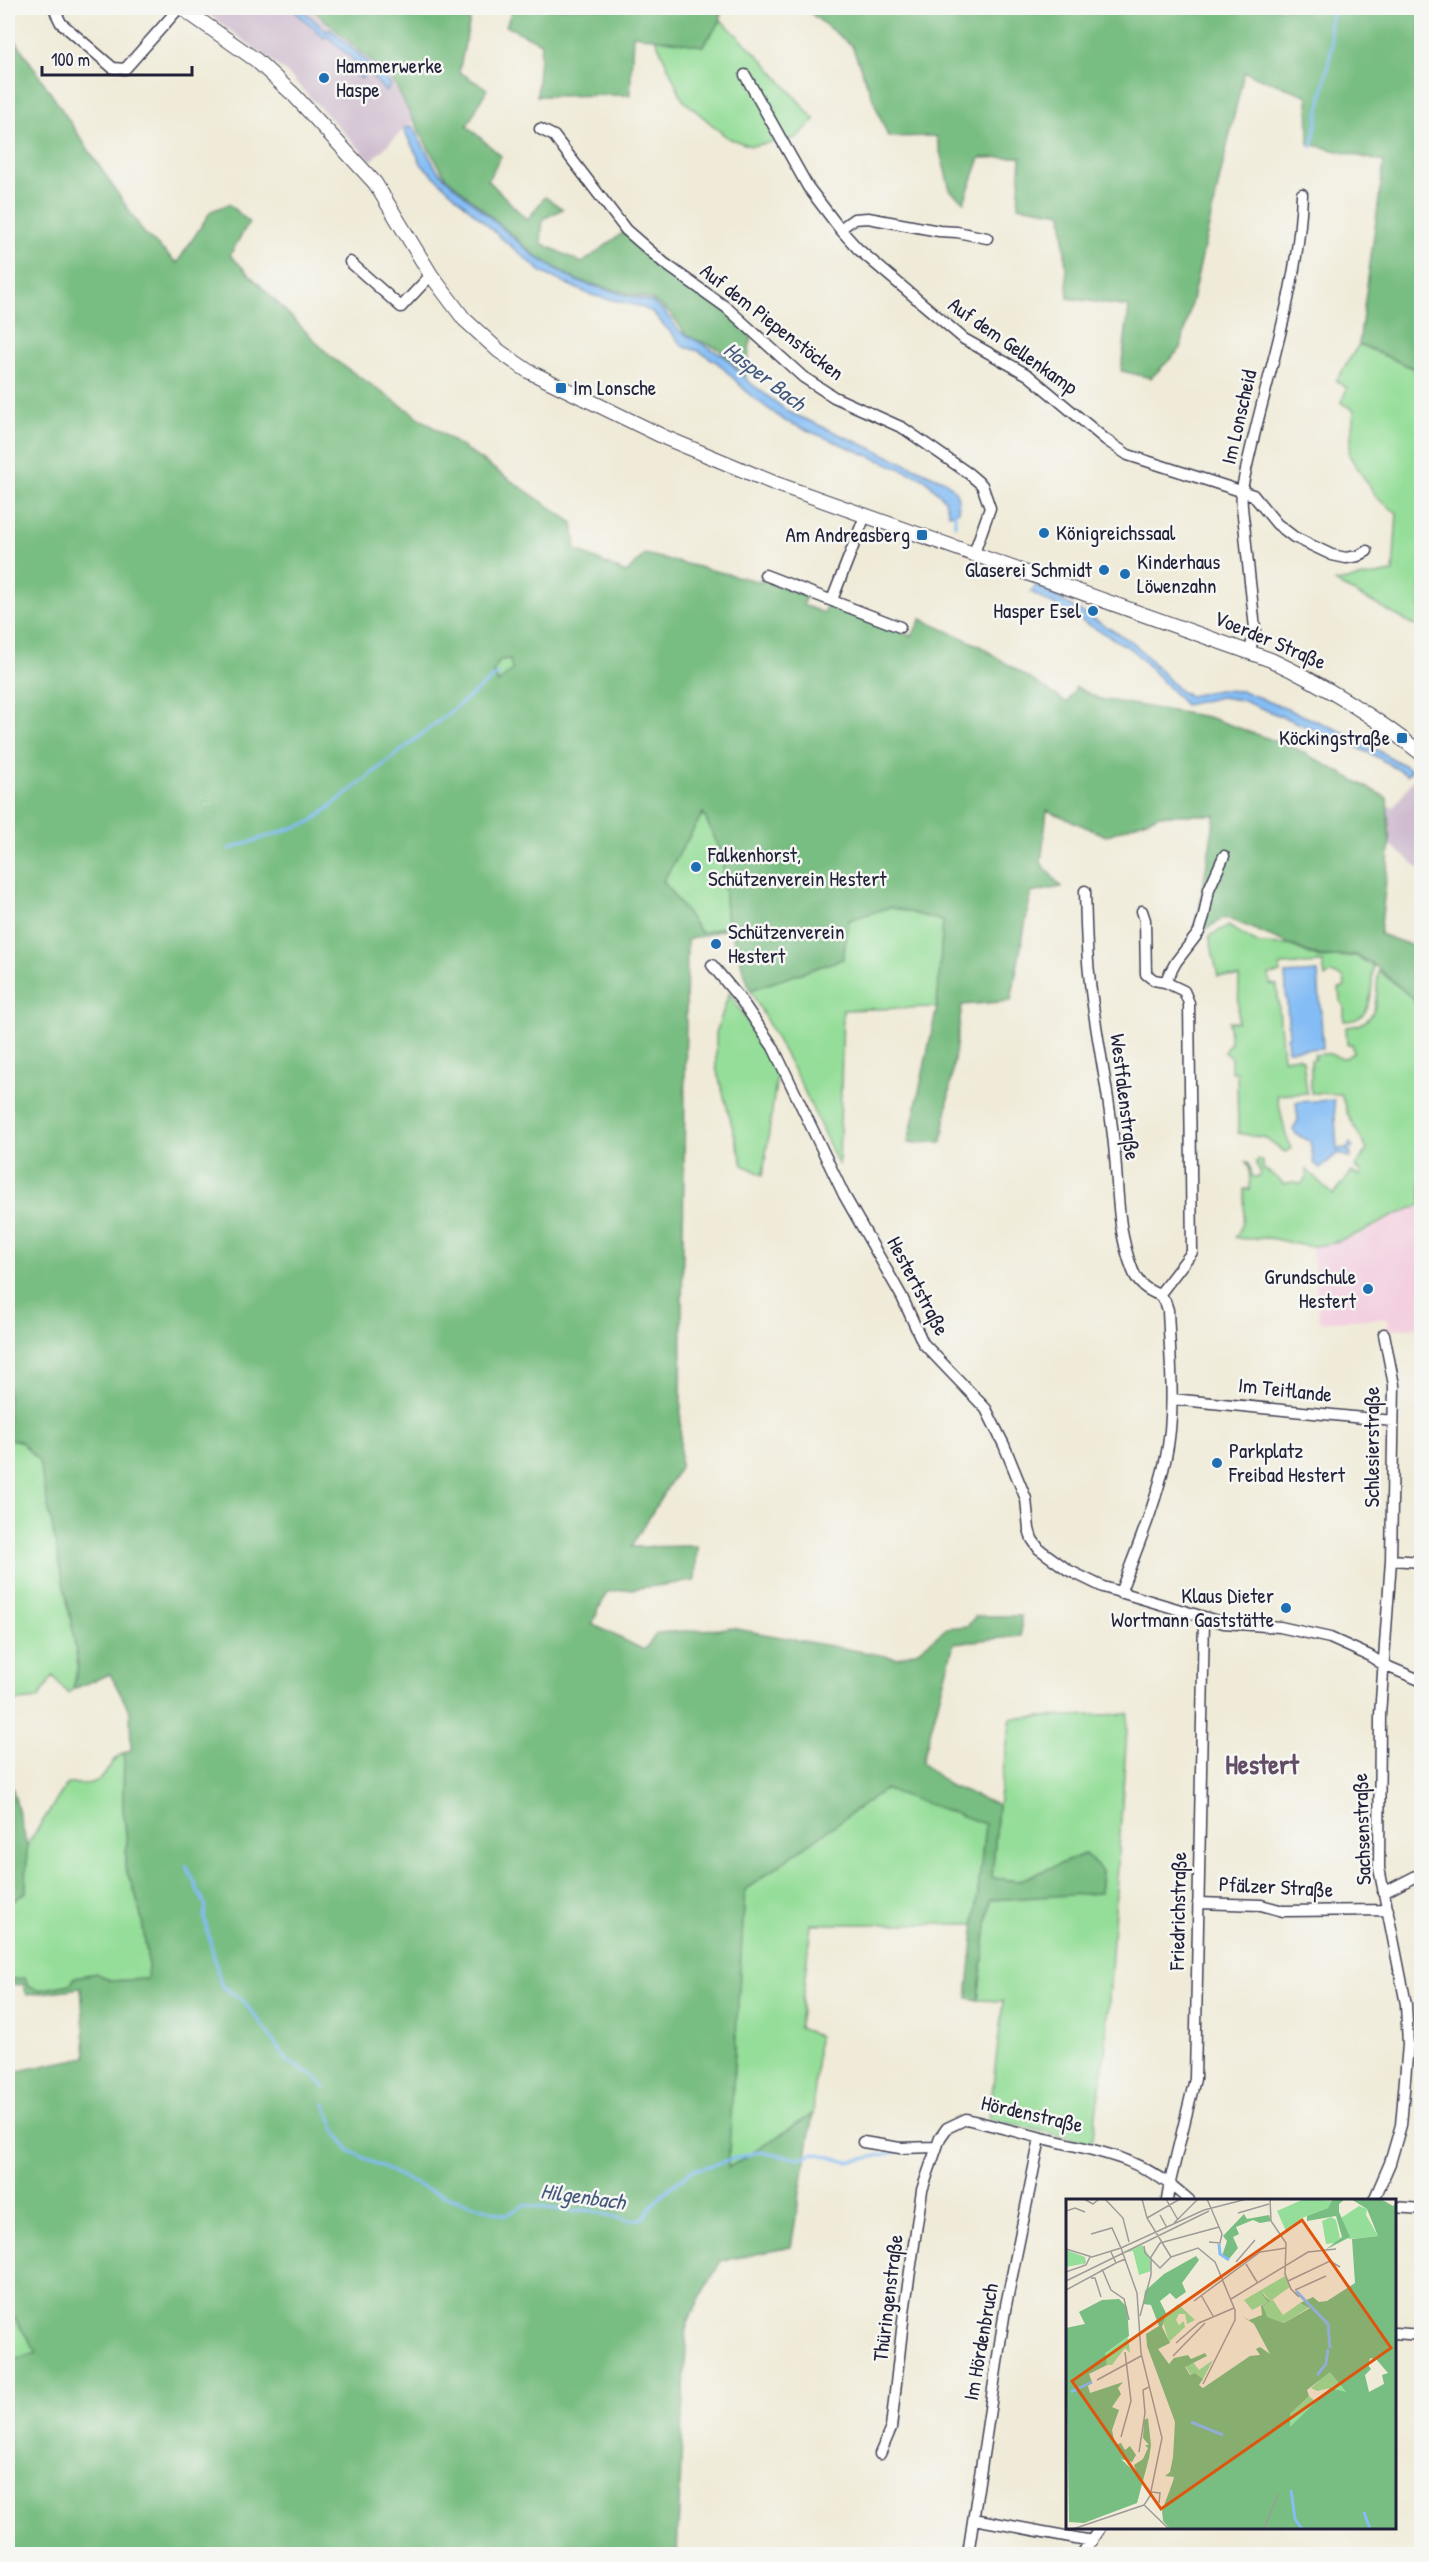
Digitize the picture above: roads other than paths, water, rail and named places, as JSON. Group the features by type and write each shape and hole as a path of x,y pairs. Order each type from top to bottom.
{"main road":[{"path":"181,8 274,76 367,173 452,305 478,333 528,371 718,461 865,516 974,553"},
{"name":"Voerder Straße","path":"974,553 1250,651 1319,682 1369,714 1422,753"}],"street":[{"path":"56,13 61,23 113,68 125,69 181,8"},
{"name":"Auf dem Gellenkamp","path":"745,75 808,187 840,229 858,249 964,339 1028,375 1106,440 1128,455 1253,495 1277,524 1304,542 1338,557 1358,556 1367,551"},
{"name":"Auf dem Piepenstöcken","path":"540,129 554,136 626,230 664,263 727,308 803,377 834,397 903,428 982,485 990,508 974,553"},
{"name":"Im Lonscheid","path":"1250,651 1255,629 1242,490 1255,426 1294,267 1301,224 1302,194"},
{"path":"840,229 854,219 868,218 987,238"},
{"path":"350,262 401,307 431,275"},
{"path":"832,600 865,516"},
{"path":"765,575 900,627"},
{"path":"1165,982 1176,962 1199,932 1209,889 1224,856"},
{"name":"Westfalenstraße","path":"1085,891 1088,972 1114,1138 1116,1193 1123,1236 1139,1281 1145,1288 1159,1295"},
{"path":"1120,1593 1154,1502 1166,1456 1172,1399 1168,1310 1165,1301 1159,1295 1192,1252 1189,1003 1184,991 1165,982 1154,980 1146,974 1145,920 1142,911"},
{"name":"Hestertstraße","path":"712,964 741,1000 773,1047 844,1195 902,1298 923,1343 986,1409 1026,1498 1032,1539 1039,1548 1085,1580 1120,1593 1224,1623 1280,1627 1330,1638 1422,1681"},
{"name":"Schlesierstraße","path":"1384,1334 1394,1385 1391,1560 1384,1665"},
{"name":"Im Teitlande","path":"1172,1399 1393,1421"},
{"path":"1391,1560 1422,1562"},
{"name":"Friedrichstraße","path":"1167,2199 1195,2079 1204,1618"},
{"name":"Sachsenstraße","path":"1374,2199 1388,2170 1401,2125 1408,2045 1406,2004 1379,1868 1381,1674 1384,1665"},
{"path":"1383,1893 1422,1873"},
{"name":"Pfälzer Straße","path":"1198,1903 1261,1905 1283,1911 1388,1910"},
{"name":"Hördenstraße","path":"935,2147 947,2128 966,2119 1107,2152 1140,2165 1170,2182 1188,2199"},
{"name":"Im Hördenbruch","path":"968,2554 1005,2310 1040,2138"},
{"path":"863,2142 900,2148 935,2147"},
{"name":"Thüringenstraße","path":"880,2454 891,2428 904,2312 922,2190 935,2147"},
{"path":"1396,2207 1422,2209"},
{"path":"1396,2333 1422,2335"},
{"path":"974,2519 1092,2541"},
{"path":"1082,2554 1099,2529"}],"water":[{"path":"300,8 327,32 330,29 385,77 391,86 386,92 368,72 361,79 354,73 360,66 327,36 324,38 296,12"},
{"path":"411,125 436,168 446,179 534,256 576,281 651,302 665,312 679,331 724,356 749,382 789,412 945,481 957,494 958,512 949,514 945,500 925,479 785,421 751,396 718,363 699,351 684,347 652,312 639,306 591,295 543,273 422,165 404,130"},
{"path":"1036,585 1134,643 1180,691 1190,696 1218,690 1243,691 1353,736 1412,770 1407,775 1352,745 1241,700 1221,697 1185,705 1133,650 1031,592"},
{"path":"1318,972 1323,1048 1288,1050 1285,974"},
{"path":"1334,1100 1337,1150 1342,1148 1346,1150 1350,1143 1353,1147 1348,1151 1351,1154 1350,1158 1338,1153 1320,1168 1314,1163 1310,1141 1297,1135 1293,1130 1298,1120 1296,1102"}],"waterway":[{"path":"1312,147 1332,45 1329,25 1334,8"},
{"name":"Hasper Bach","path":"955,510 955,525"},
{"path":"229,849 311,822 498,674"},
{"name":"Hilgenbach","path":"186,1865 206,1907 204,1917 221,1985 243,2001 288,2062 314,2076 325,2088"},
{"name":"Hilgenbach","path":"325,2104 337,2133 350,2151 430,2191 506,2215 525,2205 574,2212 589,2210 630,2221 643,2218 660,2196 691,2171 757,2152 799,2158 815,2153 848,2162 896,2152"}],"place":[{"name":"Hammerwerke Haspe","path":"324,78"},
{"name":"Im Lonsche","path":"561,388"},
{"name":"Königreichssaal","path":"1044,533"},
{"name":"Am Andreasberg","path":"922,535"},
{"name":"Glaserei Schmidt","path":"1104,570"},
{"name":"Kinderhaus Löwenzahn","path":"1125,574"},
{"name":"Hasper Esel","path":"1093,611"},
{"name":"Köckingstraße","path":"1402,738"},
{"name":"Falkenhorst, Schützenverein Hestert","path":"696,867"},
{"name":"Schützenverein Hestert","path":"716,944"},
{"name":"Grundschule Hestert","path":"1368,1289"},
{"name":"Parkplatz Freibad Hestert","path":"1217,1463"},
{"name":"Klaus Dieter Wortmann Gaststätte","path":"1286,1608"}],"district":[{"name":"Hestert","path":"1262,1765"}]}
